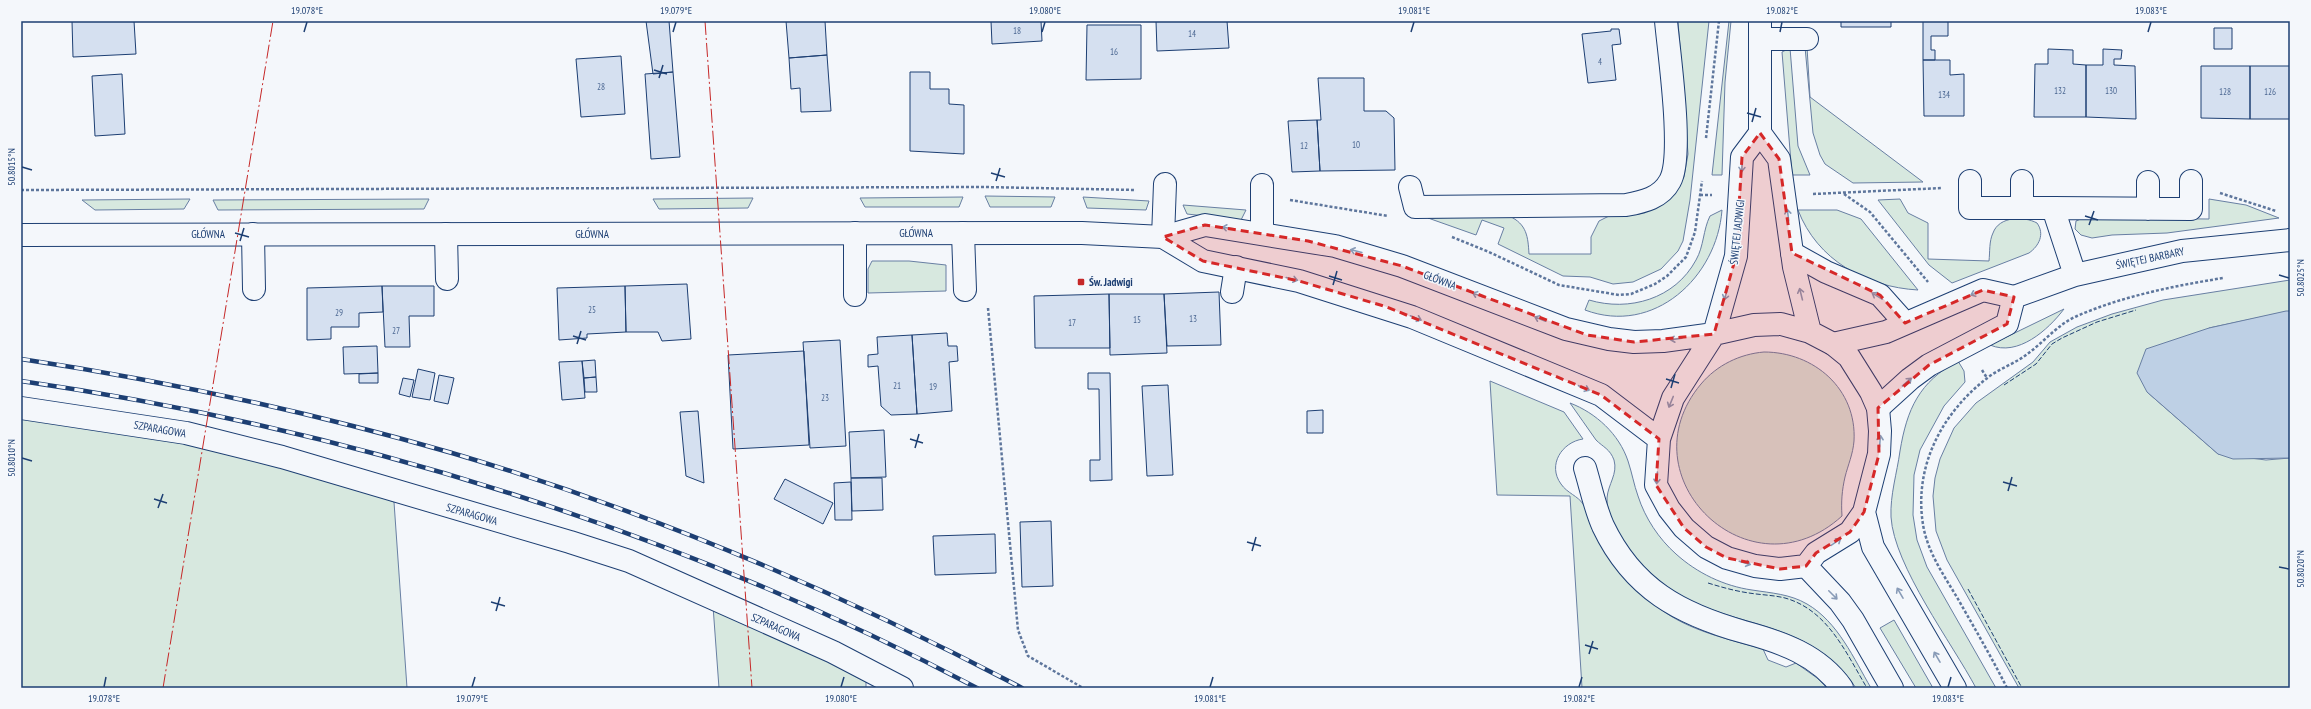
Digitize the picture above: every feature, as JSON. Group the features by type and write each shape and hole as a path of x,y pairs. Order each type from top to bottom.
{"main road":[{"path":"1410,187 1415,207 1626,205 1654,198 1670,181 1677,153 1666,21"},
{"path":"1807,39 1760,30 1760,133 1779,159 1792,253 1810,332"},
{"name":"ŚWIĘTEJ JADWIGI","path":"1760,133 1742,157 1736,256 1714,334 1673,398 1659,439 1656,485 1669,509 1684,528 1706,547 1728,558 1755,566 1780,569 1806,566"},
{"path":"1970,181 1970,208 2148,209 2191,209 2191,182"},
{"path":"2022,181 2022,208"},
{"path":"2148,182 2148,209"},
{"path":"1163,238 1165,188"},
{"path":"1262,193 1262,233"},
{"path":"2053,208 2075,275"},
{"name":"GŁÓWNA","path":"21,235 1082,233 1163,238 1205,225 1262,233 1367,254 1587,336 1634,342 1663,341 1714,334 1761,325 1781,324 1810,332 1833,344 1849,357 1862,376 1878,408"},
{"path":"855,233 855,295"},
{"path":"963,233 965,290"},
{"path":"253,234 254,289"},
{"path":"446,234 447,279"},
{"name":"GŁÓWNA","path":"1163,238 1203,261 1236,267 1342,293 1420,320 1600,395 1659,439"},
{"name":"ŚWIĘTEJ BARBARY","path":"2014,297 2075,275 2182,251 2290,240"},
{"path":"1792,253 1826,272 1880,295 1905,323"},
{"path":"1232,292 1236,267"},
{"path":"1833,344 1886,332 1983,290 2014,297 2007,324 1930,365 1910,379 1878,408 1880,430 1879,454 1864,512 1850,532 1816,553 1806,566 1840,602 1853,620 1892,688"},
{"name":"SZPARAGOWA","path":"21,408 186,433 282,457 570,542 629,561 833,652 902,688"},
{"path":"1586,468 1603,526 1631,569 1651,588 1671,604 1693,616 1786,644 1806,654 1824,669 1842,688"},
{"path":"1864,512 1874,547 1955,688"}],"path":[{"path":"1706,140 1719,21"},
{"path":"1450,236 1489,252 1559,285 1619,295 1632,294 1655,284 1667,276 1686,257 1695,232 1702,179"},
{"path":"21,190 984,187 1165,188"},
{"path":"2217,192 2247,200 2281,213"},
{"path":"1262,193 1289,200 1395,218"},
{"path":"1809,194 1843,193 1861,204 1881,224 1929,283"},
{"path":"2007,688 1938,567 1924,530 1922,512 1924,478 1934,444 1942,427 1951,413 1987,378 2019,361 2076,316 2126,298 2227,277"},
{"path":"988,304 1018,630 1028,656 1084,688"}],"highlighted area":[{"path":"1760,133 1779,159 1792,253 1880,295 1905,323 1983,290 2014,297 2007,324 1929,365 1878,408 1879,454 1864,512 1850,532 1816,553 1806,566 1780,569 1727,558 1706,547 1684,528 1656,485 1659,439 1601,395 1387,307 1299,281 1203,261 1163,237 1205,225 1308,241 1402,266 1587,335 1634,342 1714,334 1736,256 1742,157"}],"shaded area":[{"path":"1678,21 1709,21 1690,200 1683,241 1678,251 1661,269 1633,282 1613,284 1590,277 1563,276 1498,244 1504,228 1482,220 1476,235 1428,218 1509,216 1515,219 1523,227 1527,237 1529,254 1591,254 1591,237 1599,221 1609,216 1639,214 1650,210 1680,184 1684,177 1688,154"},
{"path":"1729,21 1731,21 1725,82 1722,175 1712,175"},
{"path":"1805,47 1807,47 1810,97 1923,182 1853,183 1825,164 1820,155 1813,133"},
{"path":"1790,48 1798,146 1810,175 1792,175 1782,52"},
{"path":"985,196 1055,197 1051,207 990,207"},
{"path":"963,197 959,207 865,207 860,198"},
{"path":"1083,197 1149,201 1146,210 1087,208"},
{"path":"753,198 748,208 659,209 653,199"},
{"path":"190,199 184,209 95,210 82,200"},
{"path":"429,199 424,209 218,210 213,200"},
{"path":"1900,199 1908,213 1928,223 1928,259 1989,261 1991,239 1996,227 2001,223 2012,219 2025,219 2037,223 2041,231 2040,240 2036,247 2029,253 1952,283 1929,265 1878,200"},
{"path":"2209,199 2246,205 2279,218 2167,233 2112,235 2092,238 2081,235 2075,229 2076,221 2083,218 2209,219"},
{"path":"1183,205 1246,210 1241,220 1187,214"},
{"path":"1722,210 1718,235 1708,258 1695,278 1678,295 1657,307 1635,315 1610,316 1585,310 1589,300 1604,303 1635,303 1650,299 1663,293 1676,284 1687,273 1699,255 1710,216"},
{"path":"1798,210 1837,210 1861,219 1918,290 1899,288 1880,283 1862,277 1846,268 1817,243 1806,228"},
{"path":"872,261 909,261 946,265 946,291 868,293 868,269"},
{"path":"2290,280 2290,311 2209,328 2147,392 2218,454 2266,460 2290,458 2290,688 2019,688 1947,560 1936,531 1933,496 1935,478 1940,459 1954,428 1976,403 2033,362 2050,342 2077,327 2112,314 2163,300"},
{"path":"2064,309 2041,333 2022,344 2001,348 1990,345"},
{"path":"1764,352 1782,354 1800,359 1815,366 1829,377 1840,390 1848,405 1853,422 1854,441 1843,487 1842,516 1806,538 1770,544 1736,536 1708,516 1687,489 1677,456 1681,420 1701,384 1714,371 1722,366 1746,355"},
{"path":"1958,361 1964,371 1965,382 1944,406 1920,450 1914,475 1913,515 1917,540 1927,567 1996,688 1976,688 1913,581 1902,558 1895,537 1891,517 1893,492 1900,451 1911,410 1917,398 1933,378"},
{"path":"1490,381 1564,412 1583,439 1575,441 1563,450 1556,462 1557,477 1563,487 1578,499 1588,511 1610,559 1624,578 1635,589 1659,608 1683,623 1723,638 1763,649 1768,660 1786,667 1796,663 1817,678 1827,688 1582,688 1570,496 1497,495"},
{"path":"1570,403 1589,412 1613,433 1628,461 1644,512 1658,535 1676,554 1702,573 1721,582 1742,588 1787,596 1807,604 1828,621 1836,631 1851,653 1871,688 1856,688 1835,663 1812,646 1787,634 1707,608 1681,596 1648,571 1624,542 1617,531 1608,509 1607,498 1615,470 1614,460 1608,451 1596,440"},
{"path":"21,418 163,440 257,459 304,471 349,485 394,502 407,688 21,688"},
{"path":"713,606 866,679 866,688 719,688"},
{"path":"1894,620 1933,688 1916,688 1880,628"}],"water":[{"path":"2290,311 2290,458 2233,459 2218,454 2147,392 2137,373 2146,349 2209,328"}],"building":[{"path":"72,21 134,21 136,54 73,57"},
{"path":"646,21 669,21 673,72 653,74"},
{"path":"786,21 825,21 827,55 789,58"},
{"path":"991,21 1041,21 1042,41 992,44"},
{"path":"1156,21 1227,21 1229,48 1157,51"},
{"path":"1841,21 1891,21 1891,27 1841,27"},
{"path":"1923,21 1948,21 1948,36 1931,36 1931,50 1935,50 1935,60 1923,60"},
{"path":"1087,25 1141,25 1141,79 1086,80"},
{"path":"2214,28 2232,28 2232,49 2214,49"},
{"path":"1611,29 1619,29 1621,44 1612,45 1616,80 1588,83 1582,34 1611,31"},
{"path":"2048,49 2073,50 2073,64 2086,65 2086,117 2034,117 2035,64 2048,64"},
{"path":"2103,49 2122,50 2121,59 2114,59 2114,65 2135,66 2136,119 2086,117 2086,65 2103,65"},
{"path":"827,55 831,111 801,112 800,88 791,89 789,58"},
{"path":"621,56 625,114 581,117 576,59"},
{"path":"1923,60 1950,60 1950,75 1964,74 1964,116 1924,116"},
{"path":"2201,66 2250,66 2250,119 2201,118"},
{"path":"2250,66 2290,66 2290,119 2250,119"},
{"path":"673,72 680,157 651,159 645,74"},
{"path":"910,72 930,72 930,89 949,89 949,104 964,105 964,154 910,151"},
{"path":"122,74 125,134 95,136 92,76"},
{"path":"1318,78 1364,78 1364,111 1386,111 1394,118 1395,170 1320,171 1317,120 1321,120"},
{"path":"1317,120 1320,171 1292,172 1288,121"},
{"path":"687,284 691,339 662,341 658,332 626,332 625,286"},
{"path":"382,286 434,286 434,316 409,316 410,347 385,347"},
{"path":"382,286 383,312 359,313 359,327 331,327 331,339 307,340 307,288"},
{"path":"625,286 626,332 587,334 587,338 559,340 557,288"},
{"path":"1219,292 1221,345 1167,346 1164,294"},
{"path":"1109,294 1110,348 1035,348 1034,296"},
{"path":"1109,294 1164,294 1167,353 1110,355"},
{"path":"947,333 948,346 957,346 958,361 949,362 952,411 917,414 912,335"},
{"path":"912,335 917,414 891,415 881,406 878,366 868,367 868,355 878,354 877,337"},
{"path":"840,340 846,446 810,448 803,342"},
{"path":"377,346 378,373 344,374 343,347"},
{"path":"804,351 809,445 733,449 728,355"},
{"path":"595,360 596,377 584,378 582,361"},
{"path":"582,361 585,398 562,400 559,362"},
{"path":"418,369 435,373 430,400 412,397"},
{"path":"378,373 378,383 359,383 359,374"},
{"path":"1088,373 1110,373 1112,480 1090,481 1090,460 1100,460 1099,389 1088,389"},
{"path":"439,375 454,378 448,404 434,401"},
{"path":"596,377 597,392 585,392 584,378"},
{"path":"403,378 414,380 410,397 399,394"},
{"path":"1168,385 1173,475 1147,476 1142,386"},
{"path":"1323,410 1323,433 1307,433 1307,411"},
{"path":"698,411 704,483 686,476 680,412"},
{"path":"884,430 886,477 851,478 849,432"},
{"path":"851,478 882,478 883,510 852,511"},
{"path":"785,479 833,503 823,524 774,499"},
{"path":"851,482 852,520 835,520 834,483"},
{"path":"1051,521 1053,586 1022,587 1020,522"},
{"path":"995,534 996,573 935,575 933,536"}],"railway":[{"path":"21,359 130,377 292,411 399,438 525,476 671,528 814,587 884,619 1022,688"},
{"path":"21,381 145,402 269,427 391,458 512,494 632,535 749,581 864,632 977,688"}],"fence":[{"path":"2004,385 2036,364 2052,344 2062,338 2097,322 2136,310"},
{"path":"1708,583 1754,594 1785,598 1800,604 1813,612 1834,634 1867,688"},
{"path":"1968,589 2022,688"}],"power":[{"path":"163,688 273,21"},
{"path":"705,21 752,688"}],"place":[{"name":"Św. Jadwigi","path":"1081,282"}]}
